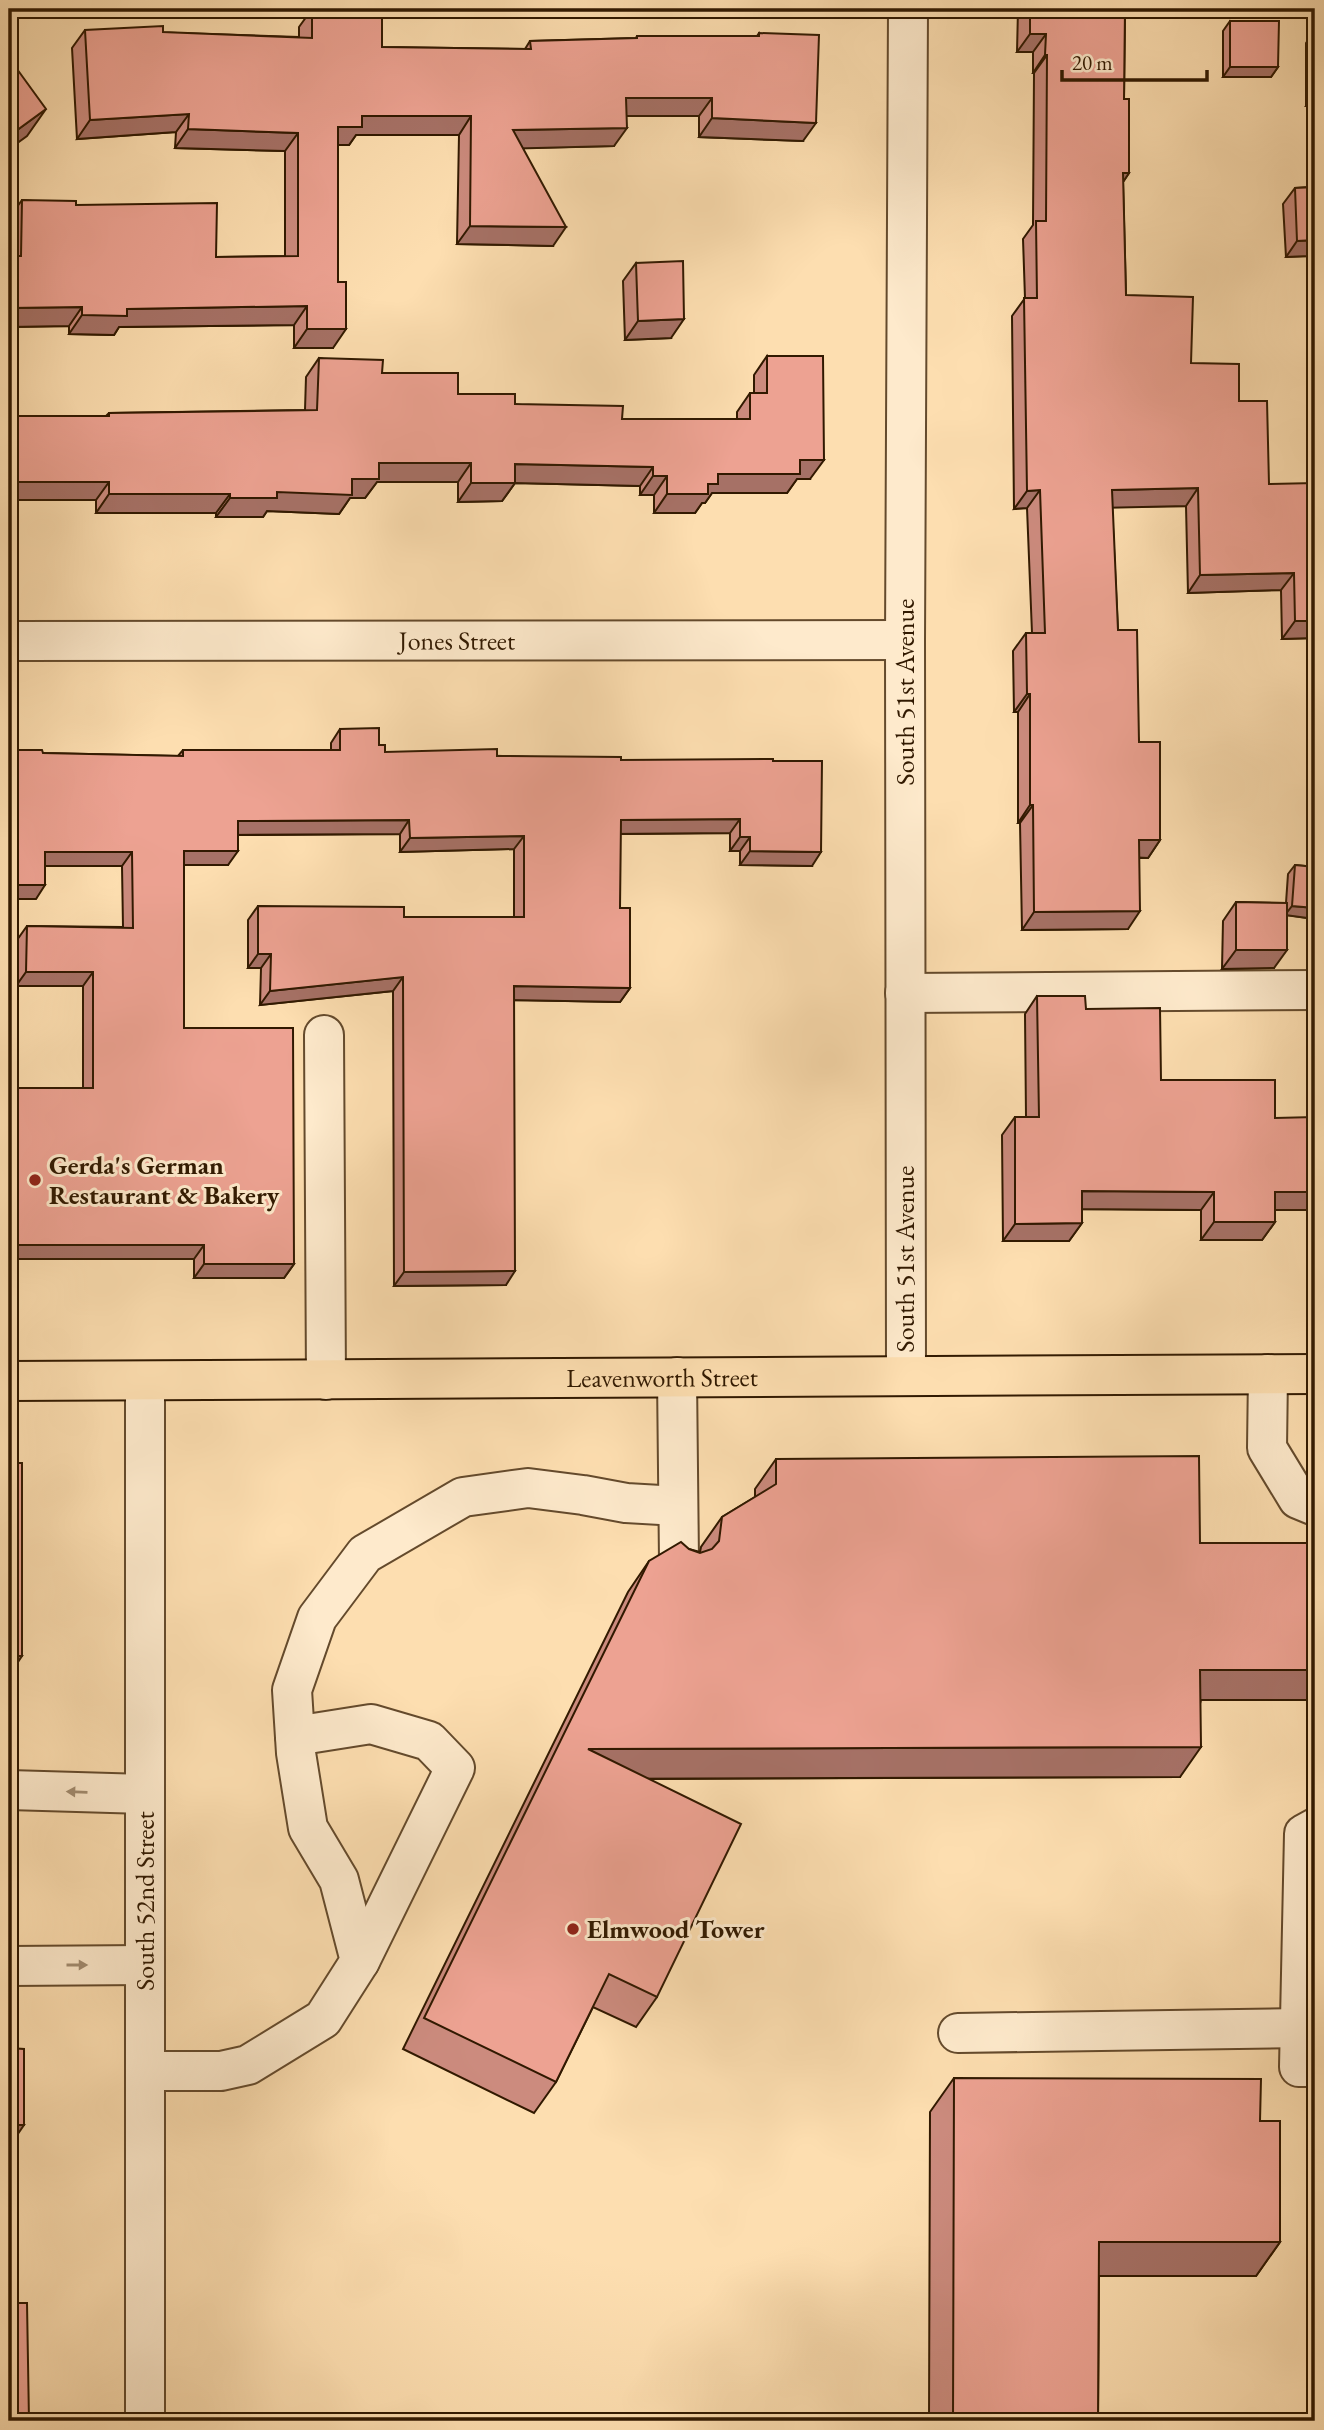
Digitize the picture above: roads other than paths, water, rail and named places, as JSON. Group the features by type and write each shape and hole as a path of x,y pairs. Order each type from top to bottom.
{"main road":[{"name":"Leavenworth Street","path":"9,1381 1315,1374"}],"street":[{"name":"South 51st Avenue","path":"906,1376 908,9"},
{"name":"Jones Street","path":"9,641 905,640"},
{"path":"905,993 1315,990"},
{"path":"324,1035 326,1380"},
{"path":"1268,1374 1267,1448 1297,1499 1315,1506"},
{"path":"677,1377 678,1561"},
{"name":"South 52nd Street","path":"145,1381 145,2421"},
{"path":"360,1961 339,1880 308,1828 295,1736 292,1690 317,1618 365,1554 463,1497 528,1488 626,1503 678,1506"},
{"path":"145,2071 221,2071 248,2065 323,2019 360,1961 455,1768 429,1741 371,1724 295,1736"},
{"path":"9,1790 145,1794"},
{"path":"1315,1828 1304,1834 1309,1956 1300,2028 1299,2067 1315,2067"},
{"path":"9,1966 145,1965"},
{"path":"958,2033 1300,2028"}],"place":[{"name":"Gerda's German Restaurant & Bakery","path":"35,1180"},
{"name":"Elmwood Tower","path":"573,1929"}]}
